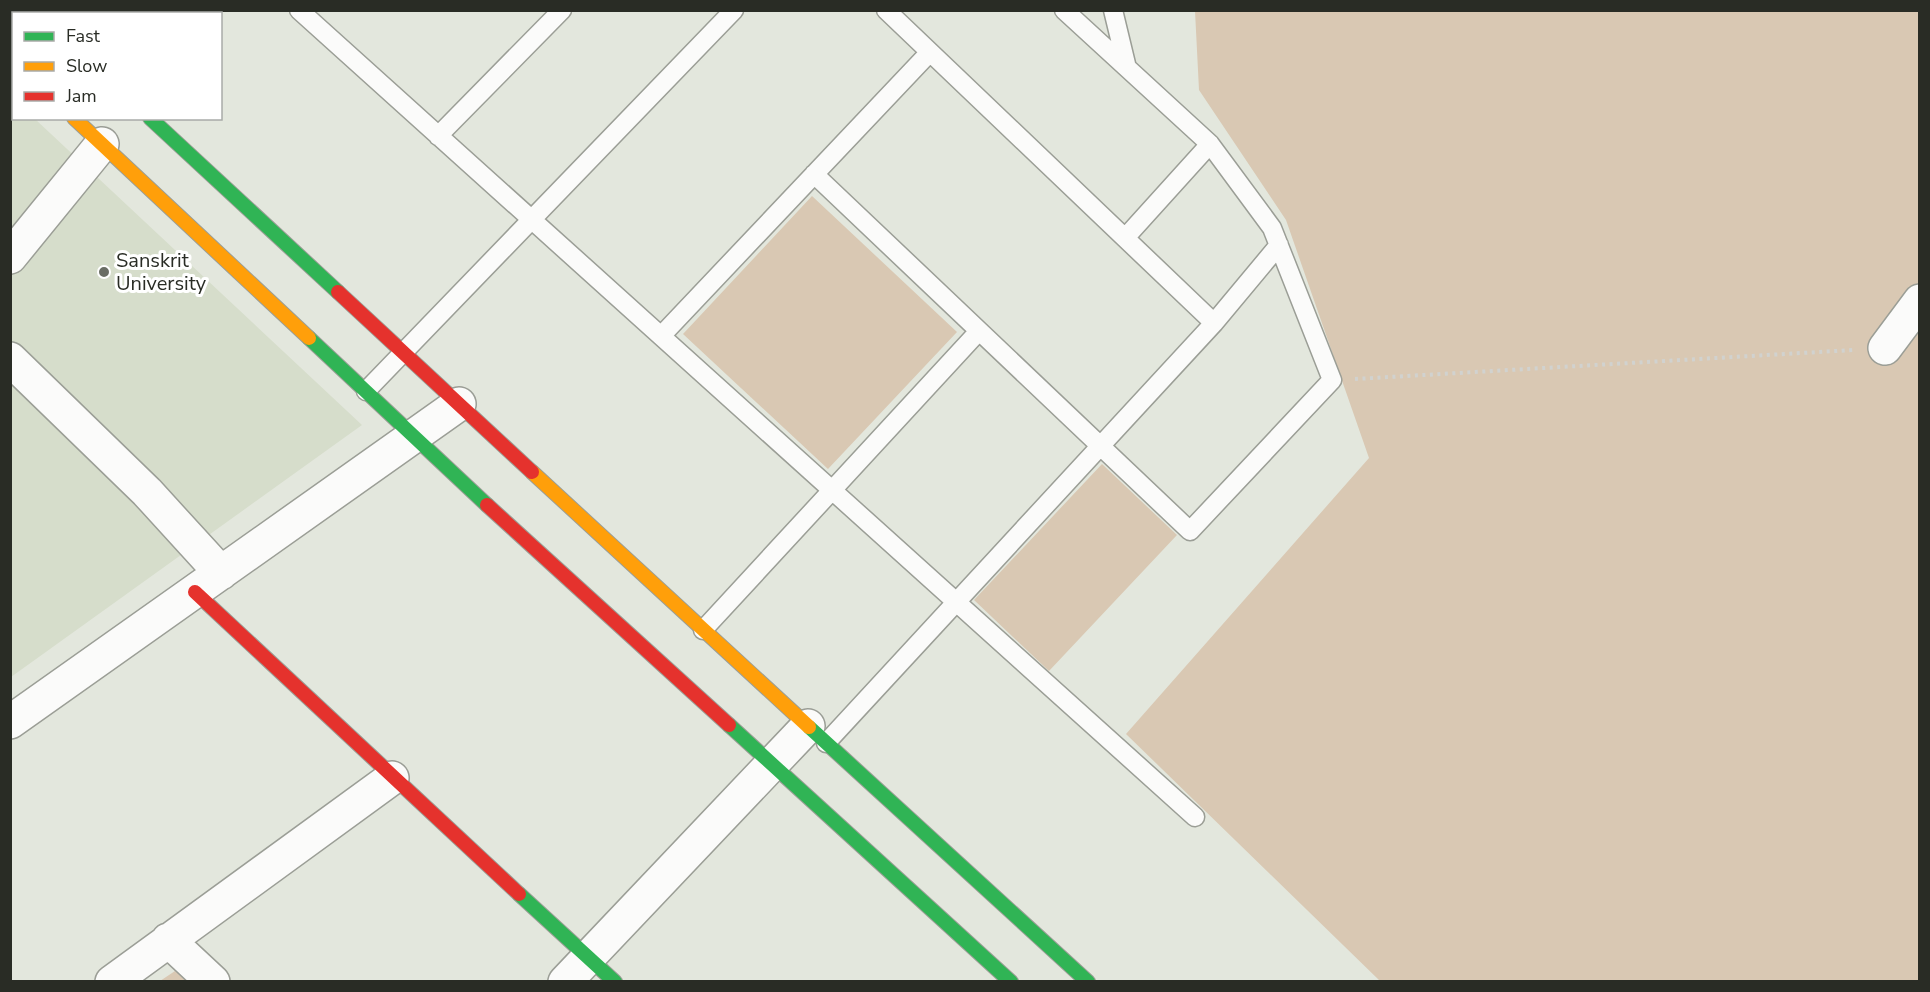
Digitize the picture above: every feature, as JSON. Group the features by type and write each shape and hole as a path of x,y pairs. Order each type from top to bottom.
{"street":[{"path":"76,120 366,392 1011,981"},
{"path":"152,120 703,630 1088,981"},
{"path":"10,257 102,144"},
{"path":"1885,348 1920,301"},
{"path":"10,359 147,492 208,582 392,778 615,981"},
{"path":"10,722 459,404"},
{"path":"565,981 771,764 817,734"},
{"path":"112,981 392,778"},
{"path":"168,940 213,981"}],"lane":[{"path":"299,10 1195,817"},
{"path":"438,136 562,10"},
{"path":"366,392 734,10"},
{"path":"886,10 1214,323"},
{"path":"814,174 1190,531 1332,380 1272,228 1210,144 1064,10"},
{"path":"1113,10 1127,68"},
{"path":"661,336 930,52"},
{"path":"1125,238 1210,144"},
{"path":"817,734 956,602 1214,323 1279,245"},
{"path":"703,630 979,330"}],"path":[{"path":"1332,380 1885,348"}],"shaded area":[{"path":"1195,11 1919,11 1919,981 1380,981 1126,734 1369,458 1286,220 1199,90"},
{"name":"Sanskrit University","path":"10,96 12,98 12,120 36,120 362,425 11,677"},
{"path":"812,196 957,332 828,469 683,334"},
{"path":"1102,464 1177,535 1049,671 974,600"},
{"path":"175,971 187,981 160,981"}],"traffic: fast":[{"path":"152,120 338,292"},
{"path":"309,338 487,505"},
{"path":"729,725 1011,982"},
{"path":"809,727 1088,982"},
{"path":"519,894 615,982"}],"traffic: slow":[{"path":"76,120 309,338"},
{"path":"532,472 809,727"}],"traffic: jam":[{"path":"338,292 532,472"},
{"path":"487,505 729,725"},
{"path":"195,592 519,894"}],"place":[{"name":"Sanskrit University","path":"104,272"}]}
